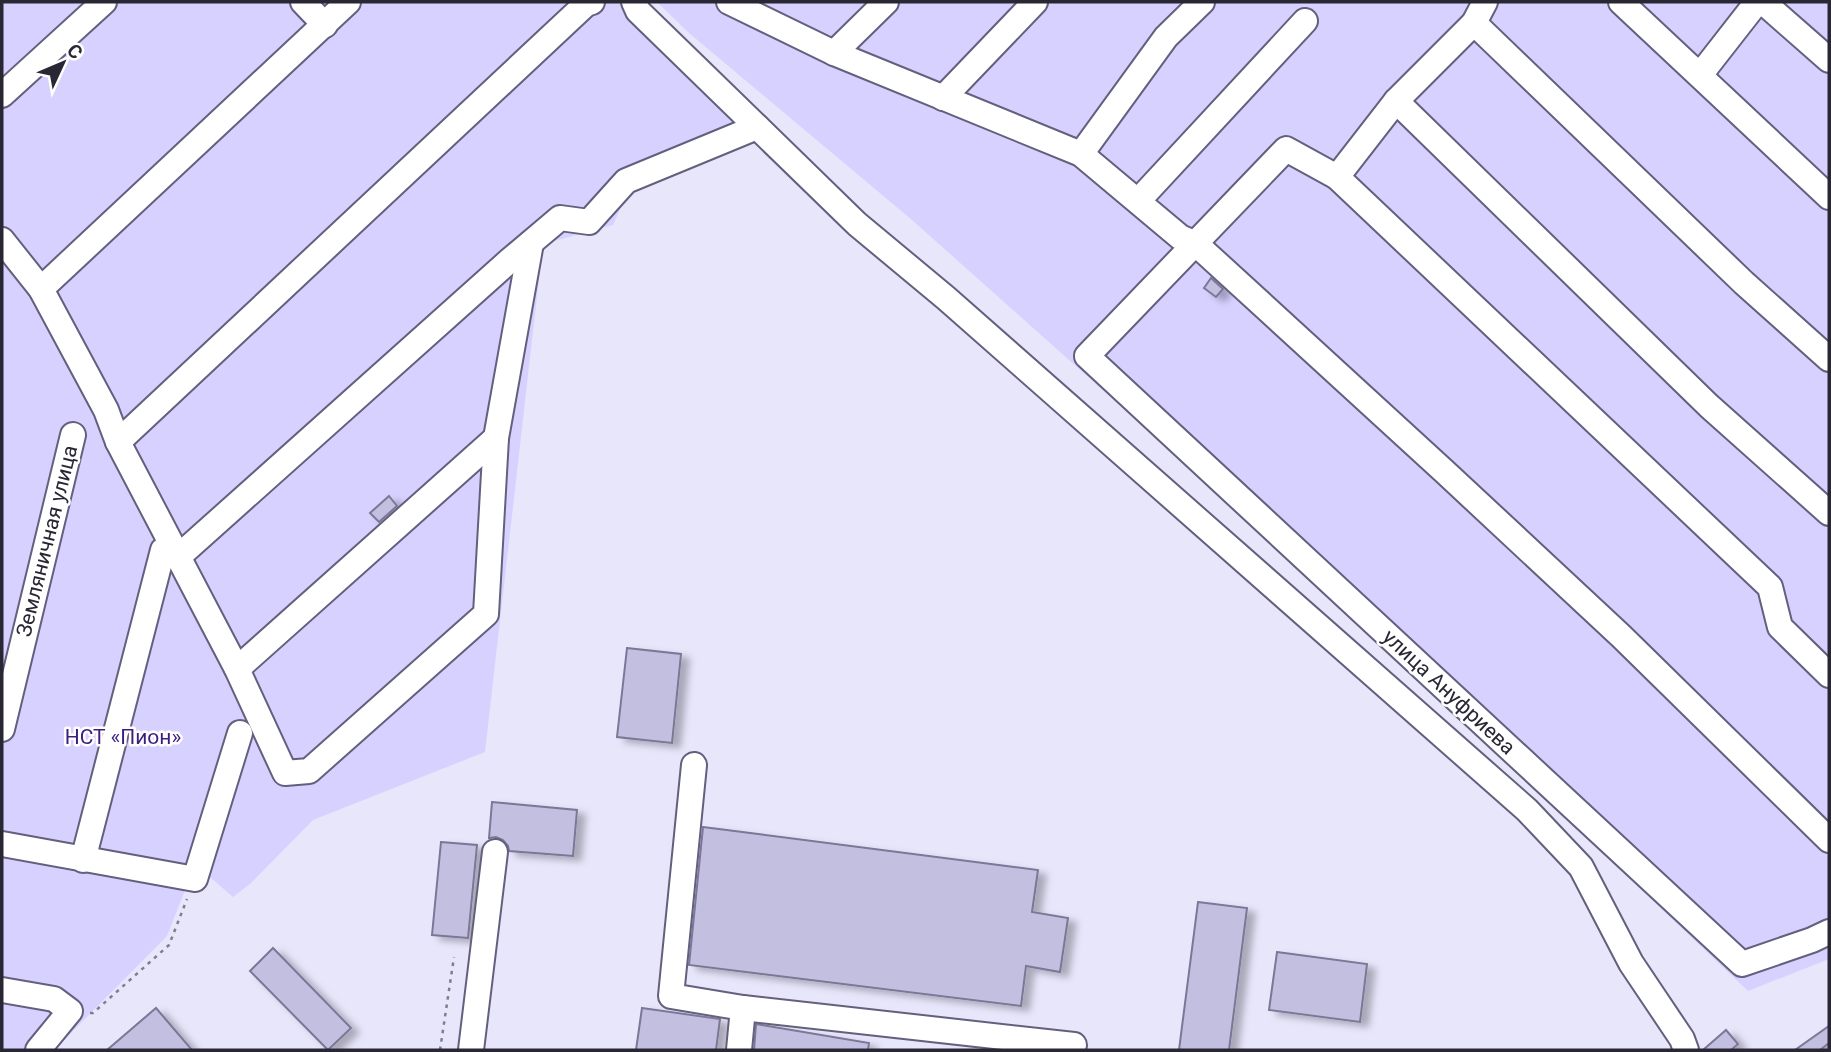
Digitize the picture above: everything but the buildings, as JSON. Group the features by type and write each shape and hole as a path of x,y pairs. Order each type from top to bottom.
{"street":[{"path":"2,95 104,2"},
{"path":"303,2 324,25"},
{"path":"41,289 348,2"},
{"path":"118,442 586,4 592,2"},
{"path":"634,2 638,11 857,225 946,298 1527,810 1581,867 1631,963 1682,1039 1686,1050"},
{"path":"729,2 834,53 1082,153 1180,237 1196,244 1445,472 1621,636 1829,840"},
{"path":"834,53 886,2"},
{"path":"943,98 1035,2"},
{"path":"1082,153 1166,37 1202,2"},
{"path":"1621,2 1829,197"},
{"path":"1700,75 1757,2"},
{"path":"1763,2 1829,60"},
{"path":"1336,177 1396,101 1480,13 1744,283 1829,359"},
{"path":"1138,201 1305,21"},
{"path":"1396,101 1709,406 1829,513"},
{"path":"83,860 170,553 560,218 589,222 626,181 757,127"},
{"path":"1196,244 1286,149 1336,177 1770,587 1780,626 1829,675"},
{"path":"2,240 41,289 106,411 170,553 237,669 285,772 309,771 486,614 496,438 531,243"},
{"name":"улица Ануфриева","path":"1196,244 1087,356 1742,964 1829,932"},
{"name":"Земляничная улица","path":"2,729 73,435"},
{"path":"237,669 496,438"},
{"path":"2,844 195,879 240,733"},
{"path":"694,765 671,996 1023,1045 1074,1045"},
{"path":"471,1050 495,852"},
{"path":"2,990 54,999 70,1011 38,1050"},
{"path":"738,1050 743,1008"}],"path":[{"path":"70,1011 93,1013 169,945 195,879"},
{"path":"440,1050 454,957"}],"green space":[{"name":"НСТ «Пион»","path":"2,2 626,2 740,123 632,182 613,225 543,244 485,752 313,820 250,884 233,897 211,878 2,837"},
{"path":"657,2 1829,2 1829,959 1748,991 1308,573 912,220 689,33"},
{"path":"2,853 187,885 167,936 54,1050 2,1050"}]}
